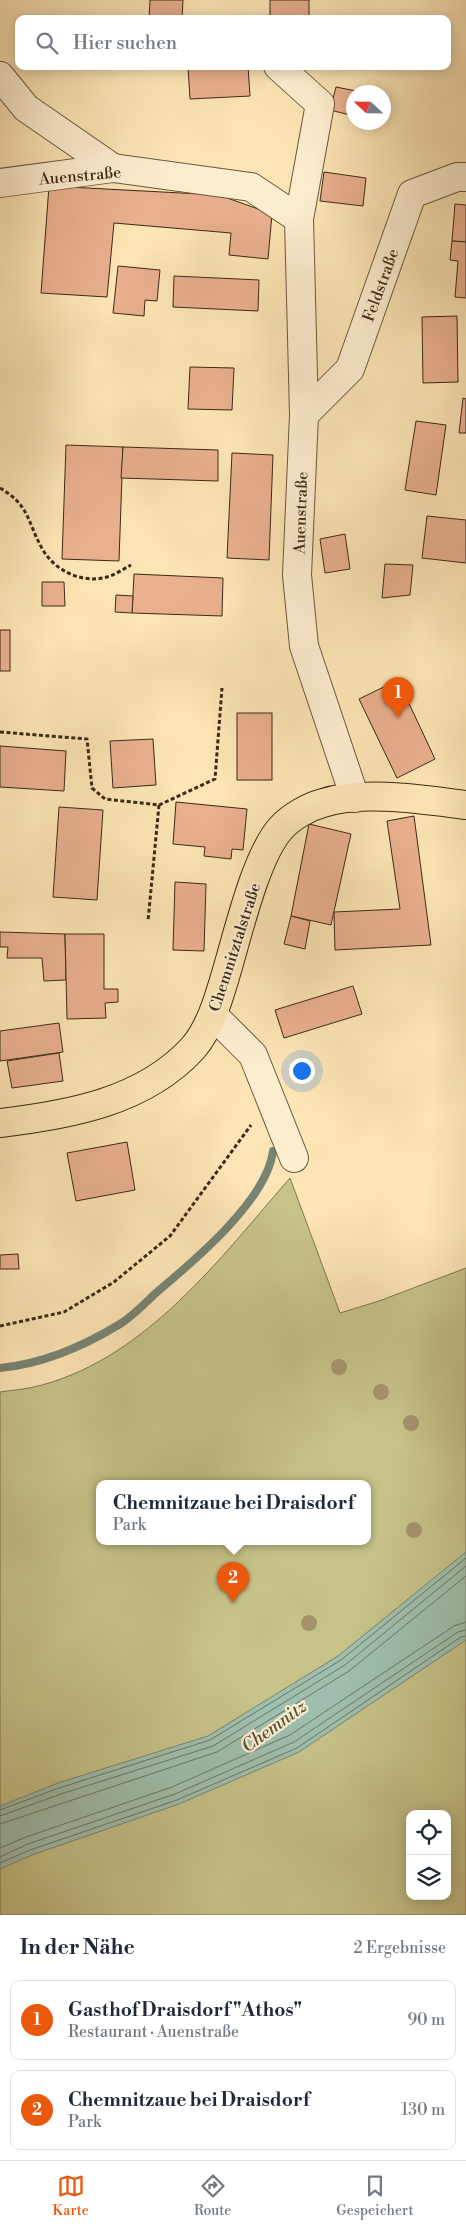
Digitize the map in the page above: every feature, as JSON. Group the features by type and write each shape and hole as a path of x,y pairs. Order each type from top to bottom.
{"main road":[{"name":"Chemnitztalstraße","path":"0,1123 43,1118 106,1102 136,1090 168,1070 194,1047 213,1016 267,848 282,828 299,814 324,802 355,798 403,798 466,805"}],"street":[{"name":"Auenstraße","path":"282,70 320,104 299,219 304,414 297,575 304,646 355,798"},
{"path":"0,76 26,108 113,168"},
{"name":"Auenstraße","path":"0,184 113,168 251,187 299,219"},
{"name":"Feldstraße","path":"304,414 350,369 412,194 457,177 466,177"},
{"path":"213,1016 253,1055 294,1158"}],"path":[{"path":"0,488 13,496 25,509 42,549 51,562 68,574 87,578 107,577 131,565"},
{"path":"0,732 87,739 92,788 105,799 159,805 215,779 222,688"},
{"path":"148,921 159,805"},
{"path":"0,1326 64,1312 114,1282 170,1236 270,1098"}],"shaded area":[{"path":"290,1178 340,1313 379,1301 466,1268 466,1915 0,1915 0,1392 42,1385 80,1371 116,1352 149,1328 209,1271"}],"water":[{"name":"Chemnitz","path":"466,1552 466,1640 299,1752 179,1804 32,1855 0,1869 0,1806 58,1783 208,1736 338,1656"}],"building":[{"path":"150,0 183,0 182,15 149,15"},
{"path":"270,0 309,0 309,15 270,15"},
{"path":"188,70 248,70 250,96 190,99"},
{"path":"336,87 346,89 346,114 330,110"},
{"path":"324,172 366,178 363,206 320,201"},
{"path":"49,186 219,195 272,214 268,259 229,255 231,233 114,223 107,297 41,293"},
{"path":"455,204 466,205 466,242 452,241"},
{"path":"452,241 466,242 466,298 455,297 458,261 450,260"},
{"path":"118,266 160,270 157,301 145,300 144,316 113,313"},
{"path":"174,276 259,280 258,311 173,307"},
{"path":"457,316 458,382 423,383 422,317"},
{"path":"190,367 234,368 232,410 188,409"},
{"path":"463,398 466,399 466,433 459,433"},
{"path":"416,421 446,425 436,495 405,490"},
{"path":"66,445 123,447 119,561 62,559"},
{"path":"123,447 218,450 218,481 121,478"},
{"path":"232,453 273,455 269,560 227,558"},
{"path":"427,516 466,520 466,563 422,558"},
{"path":"345,534 350,569 325,573 320,539"},
{"path":"385,564 413,565 410,595 382,598"},
{"path":"134,574 223,578 222,616 132,613"},
{"path":"42,582 64,582 65,606 42,606"},
{"path":"116,595 133,596 132,613 115,612"},
{"path":"0,630 10,630 10,671 0,671"},
{"path":"398,680 435,759 397,778 359,699"},
{"path":"237,713 272,713 272,780 237,780"},
{"path":"153,739 156,785 113,788 110,741"},
{"path":"0,746 66,751 64,791 0,787"},
{"path":"176,802 247,809 243,850 232,849 231,859 204,856 205,847 173,844"},
{"path":"59,807 103,810 97,900 53,897"},
{"path":"414,816 431,945 335,950 334,912 400,909 387,821"},
{"path":"309,824 351,834 331,925 291,916"},
{"path":"175,882 206,884 204,951 173,950"},
{"path":"291,916 310,921 305,949 284,944"},
{"path":"0,932 65,934 66,980 44,981 42,958 7,958 8,947 0,947"},
{"path":"65,934 104,934 104,989 118,989 118,1002 105,1003 106,1018 67,1019"},
{"path":"353,986 362,1014 284,1038 275,1010"},
{"path":"59,1023 63,1052 0,1061 0,1031"},
{"path":"59,1053 63,1081 12,1088 7,1061"},
{"path":"127,1142 135,1190 76,1201 67,1153"},
{"path":"18,1254 19,1269 0,1269 0,1255"}],"waterway":[{"path":"0,1368 31,1363 62,1353 92,1340 130,1317 190,1264 227,1228 258,1189 268,1170 273,1151"}],"place":[{"name":"Gasthof Draisdorf \"Athos\"","path":"398,718"},
{"name":"Chemnitzaue bei Draisdorf","path":"233,1603"}]}
